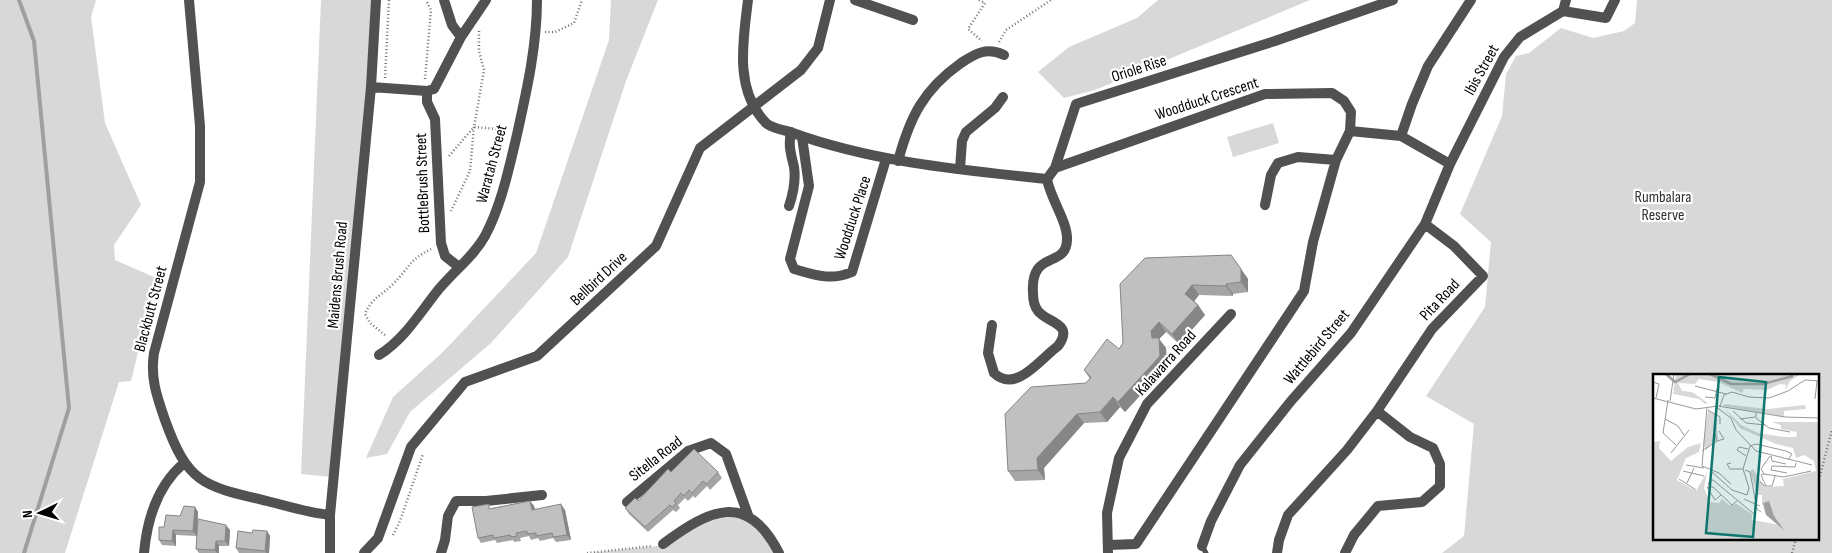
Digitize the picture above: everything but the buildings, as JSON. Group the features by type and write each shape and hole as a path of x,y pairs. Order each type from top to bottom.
{"street":[{"name":"Blackbutt Street","path":"189,0 200,126 200,182 154,353 152,370 156,396 176,451 198,478 212,487 330,515"},
{"name":"Maidens Brush Road","path":"330,553 330,515 371,87 376,0"},
{"path":"444,0 452,25 462,37"},
{"name":"Waratah Street","path":"379,355 394,346 441,285 485,236 503,194 517,131 535,32 537,0"},
{"path":"748,0 742,53 744,78 754,107 767,124 802,137 886,159 1047,179"},
{"name":"Bellbird Drive","path":"364,553 378,538 411,447 465,382 537,356 656,246 700,148 801,70 818,48 830,0"},
{"path":"855,0 913,20"},
{"name":"Oriole Rise","path":"1055,168 1076,104 1275,41 1394,0"},
{"path":"1401,136 1428,66 1471,0"},
{"path":"1566,0 1563,11 1606,18 1615,0"},
{"path":"371,87 427,91 434,89 462,37 484,2"},
{"name":"Ibis Street","path":"1450,164 1504,57 1520,37 1563,11"},
{"path":"898,161 906,132 916,110 929,90 938,81 975,54 999,53"},
{"name":"BottleBrush Street","path":"427,91 427,102 435,119 437,132 441,243 445,256 459,267"},
{"name":"Woodduck Crescent","path":"1055,168 1265,94 1332,93 1344,101 1351,112 1350,131"},
{"path":"960,169 962,141 966,132 996,108 1003,97"},
{"path":"1108,549 1136,544 1304,290 1313,242 1336,160 1350,131 1401,136 1450,164"},
{"path":"789,206 793,192 794,169 788,145 791,132"},
{"name":"Woodduck Place","path":"802,137 809,186 790,259 794,268 812,275 828,278 852,272 886,159"},
{"path":"1265,205 1271,175 1278,163 1298,158 1336,160"},
{"name":"Wattlebird Street","path":"1204,550 1211,520 1240,466 1291,401 1351,333 1425,224 1450,164"},
{"path":"992,325 989,358 994,373 1006,380 1020,378 1058,346 1062,340 1062,331 1059,324 1043,316 1034,302 1032,278 1035,271 1060,255 1067,242 1066,233 1050,194 1047,179 1055,168"},
{"name":"Pita Road","path":"1277,553 1279,540 1288,515 1347,450 1377,410 1432,329 1483,276 1454,246 1425,224"},
{"name":"Kalawarra Road","path":"1108,549 1107,513 1119,458 1147,404 1231,314"},
{"path":"1344,553 1354,535 1378,506 1422,502 1440,486 1440,464 1433,448 1410,437 1377,410"},
{"name":"Sitella Road","path":"627,502 688,451 711,443 726,454 748,515 764,530 779,553"},
{"path":"144,553 150,517 156,503 171,476 184,463"},
{"path":"441,553 445,540 448,516 456,501 486,501 542,495"},
{"path":"663,544 675,535 719,512 735,511 748,515"}],"path":[{"path":"385,88 389,0"},
{"path":"426,0 431,10 424,76 427,91"},
{"path":"535,32 555,32 574,24 582,0"},
{"path":"979,0 985,3 968,29 999,53 1006,30 1051,0"},
{"path":"484,2 479,42 484,70 474,127 517,131"},
{"path":"1820,475 1832,430"},
{"path":"389,541 400,521 423,454"},
{"path":"1792,553 1796,540"},
{"path":"587,553 663,544"}],"green space":[{"path":"0,0 96,0 91,17 105,123 141,205 114,245 115,260 156,278 131,381 119,382 65,553 0,553"},
{"path":"321,0 379,0 332,477 301,474"},
{"path":"611,0 658,0 626,81 568,257 491,343 410,412 387,454 366,458 393,397 443,352 536,253 609,40"},
{"path":"1158,0 1310,0 1095,90 1064,98 1038,72 1069,47 1137,18"},
{"name":"Rumbalara Reserve","path":"1637,0 1832,0 1832,553 1442,553 1464,536 1474,424 1426,396 1485,307 1491,242 1460,214 1502,116 1506,74 1516,56 1529,53 1561,28 1593,38 1624,31 1635,23"},
{"path":"1273,123 1279,143 1233,157 1227,137"},
{"path":"719,512 748,515 779,553 590,553 667,545"}],"waterway":[{"path":"19,0 34,41 69,408 24,553"}]}
